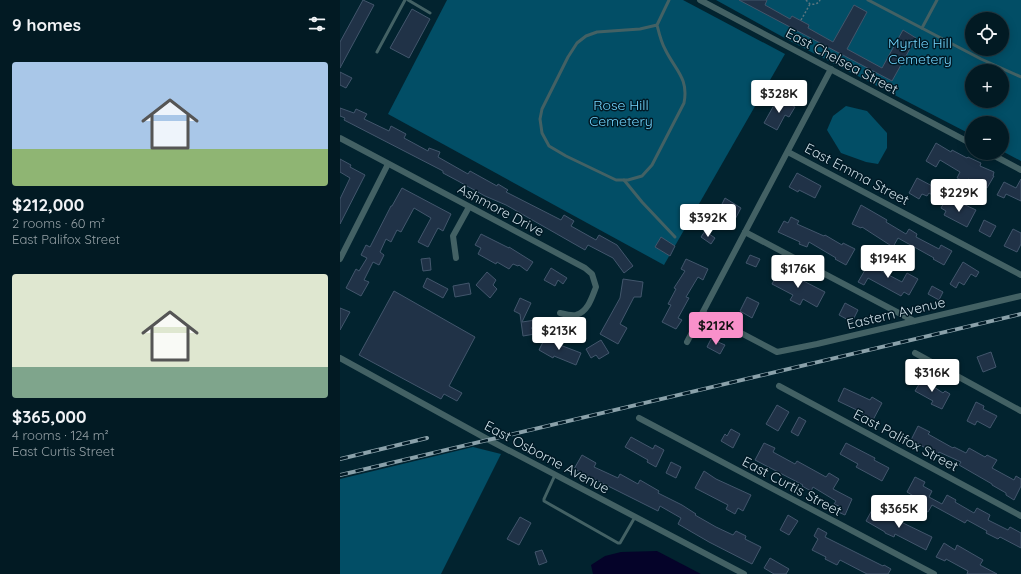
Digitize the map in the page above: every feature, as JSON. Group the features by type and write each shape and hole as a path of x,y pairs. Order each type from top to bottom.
{"street":[{"name":"East Chelsea Street","path":"700,0 965,140"},
{"path":"687,342 831,69"},
{"name":"Ashmore Drive","path":"340,138 585,268 592,274 596,286 585,309 575,315 560,313"},
{"name":"East Emma Street","path":"788,152 1021,275"},
{"path":"1002,160 1021,170"},
{"path":"340,259 388,164"},
{"path":"456,258 453,236 469,207"},
{"path":"745,232 914,321"},
{"name":"Eastern Avenue","path":"703,313 776,352 817,344 1021,296"},
{"path":"915,353 1021,411"},
{"name":"East Osborne Avenue","path":"340,358 489,440 744,574"},
{"name":"East Palifox Street","path":"779,386 1021,516"},
{"name":"East Curtis Street","path":"639,418 934,574"}],"lane":[{"path":"377,52 406,0 430,13"},
{"path":"657,25 640,29 597,32 586,36 577,43 568,57 542,110 540,119 542,133 549,146 566,156 616,180 628,180 642,176 652,165 684,104 686,92 684,82 664,49 657,25 669,0"},
{"path":"868,0 1021,77"},
{"path":"922,28 937,0"},
{"path":"624,180 642,202 675,237"},
{"path":"555,474 544,501 606,537 620,543 636,517"}],"path":[{"path":"806,0 810,4 817,4 820,0"},
{"path":"800,20 810,4"}],"green space":[{"name":"Rose Hill Cemetery","path":"447,0 683,0 785,54 664,265 388,114"},
{"name":"Myrtle Hill Cemetery","path":"716,0 1021,0 1021,161 1009,155 1009,116 965,116 965,131 792,42"},
{"path":"846,106 867,111 887,133 887,148 878,164 866,162 841,153 827,130 833,116"},
{"path":"473,447 501,454 441,574 340,574 340,479"}],"shaded area":[{"path":"657,551 701,574 593,574 591,565 605,556 621,552"}],"building":[{"path":"363,0 374,5 340,68 340,42"},
{"path":"739,0 767,0 765,5 790,19 792,16 809,25 808,28 833,42 854,5 867,12 847,49 882,68 903,30 916,38 892,81"},
{"path":"412,9 430,19 409,58 390,48"},
{"path":"340,72 352,78 346,88 340,85"},
{"path":"778,98 795,107 789,117 785,115 777,130 764,123"},
{"path":"340,108 354,113 356,109 367,114 364,119 389,131 391,126 406,134 404,138 428,151 429,148 440,152 438,157 468,174 470,171 497,186 498,184 508,190 506,192 561,220 564,215 574,221 571,226 596,240 599,235 617,245 633,266 624,273 613,258 588,245 585,250 506,205 485,196 443,173 443,171 344,120 345,118 340,116"},
{"path":"936,143 951,152 952,150 965,157 965,160 974,160 981,163 980,166 994,172 994,176 987,188 968,179 966,182 957,178 960,172 940,160 936,167 926,161"},
{"path":"340,159 351,165 350,167 365,175 340,224 340,199 350,178 340,172"},
{"path":"797,173 821,186 815,198 789,187"},
{"path":"917,178 938,189 939,186 945,190 939,199 929,193 927,196 922,194 919,199 909,193"},
{"path":"1021,179 1021,201 1006,194 1004,198 997,195 1004,182 1016,188"},
{"path":"402,188 451,214 443,231 438,228 428,247 418,242 431,218 414,208 401,232 397,230 391,242 386,239 380,252 384,255 379,265 373,262 364,280 369,282 361,296 346,288 356,269 359,271 367,258 361,255 366,245 370,247"},
{"path":"725,198 741,208 732,225 718,217 724,208 721,206"},
{"path":"946,199 961,207 963,204 976,210 967,227 944,215 946,211 941,208"},
{"path":"861,205 887,220 886,222 906,234 909,229 917,234 916,237 939,249 941,245 952,251 944,265 898,238 893,247 862,227 861,228 852,224"},
{"path":"791,217 799,221 797,224 824,236 825,235 842,245 843,243 855,249 846,265 809,242 807,247 799,244 800,242 778,232 784,221 788,223"},
{"path":"984,220 996,226 990,237 979,231"},
{"path":"1013,229 1021,233 1021,244 1017,252 1004,246"},
{"path":"705,231 715,238 711,244 701,237"},
{"path":"481,234 509,247 533,262 527,271 519,265 513,264 509,269 497,262 496,264 478,254 481,248 475,245"},
{"path":"661,237 675,246 670,256 655,247"},
{"path":"750,255 760,259 756,267 746,263"},
{"path":"430,258 431,270 423,271 421,259"},
{"path":"872,258 884,265 881,271 902,282 907,273 918,279 909,295 904,292 901,296 868,278 864,285 858,282"},
{"path":"686,259 708,269 703,280 698,277 686,297 689,298 678,318 682,320 676,329 662,322 671,305 668,304 676,289 674,288 685,271 681,269"},
{"path":"963,262 979,272 976,277 971,274 964,285 959,282 956,288 950,284"},
{"path":"551,268 567,278 563,284 558,280 555,286 544,280"},
{"path":"780,269 825,292 817,307 803,299 800,305 790,300 793,295 772,284"},
{"path":"487,272 496,280 493,285 497,289 490,298 476,285"},
{"path":"427,278 448,289 443,298 423,287"},
{"path":"623,279 643,282 641,297 634,297 620,324 627,328 618,344 600,334 620,298"},
{"path":"469,283 471,294 455,297 453,286"},
{"path":"932,286 943,292 939,300 928,294"},
{"path":"394,291 475,337 449,386 462,393 457,401 444,394 441,399 359,355"},
{"path":"747,297 759,303 752,318 740,311"},
{"path":"520,298 531,303 522,322 549,318 550,325 531,328 541,333 523,336 520,314 514,311"},
{"path":"845,303 858,310 852,322 839,315"},
{"path":"340,308 350,312 340,330"},
{"path":"546,336 561,344 560,345 581,353 576,365 554,356 553,358 539,350"},
{"path":"711,339 725,345 720,354 707,347"},
{"path":"601,340 609,353 599,359 596,355 591,358 586,349"},
{"path":"991,352 996,367 983,372 977,357"},
{"path":"924,376 930,379 928,383 943,393 945,391 950,394 942,409 931,404 933,401 915,391"},
{"path":"844,388 870,400 872,397 882,403 873,420 863,415 863,413 838,401"},
{"path":"976,402 984,406 983,409 997,416 990,428 977,421 975,425 967,421"},
{"path":"777,405 789,412 778,431 766,424"},
{"path":"799,417 806,421 798,436 791,432"},
{"path":"918,426 930,432 928,434 953,448 954,447 966,453 969,448 985,457 987,455 997,460 992,468 1014,480 1016,476 1021,479 1021,486 1014,500 992,484 959,465 961,462 939,452 936,457 930,453 931,451 911,440"},
{"path":"731,429 740,434 733,448 721,441 725,434 727,436"},
{"path":"631,437 653,449 655,445 664,450 656,467 647,462 648,460 625,447"},
{"path":"764,443 775,448 773,452 795,464 797,461 826,477 829,473 839,479 833,489 852,499 845,515 838,512 841,507 834,504 836,501 813,487 811,491 802,486 803,485 755,460"},
{"path":"846,443 875,458 874,460 889,468 882,481 856,467 858,464 840,454"},
{"path":"582,455 596,463 594,467 618,478 620,474 638,484 640,480 659,491 658,493 682,505 696,514 695,515 716,527 733,535 736,531 746,536 745,539 761,547 752,564 678,524 681,518 660,506 658,511 574,469"},
{"path":"671,462 681,467 676,478 666,473"},
{"path":"704,471 716,479 751,495 743,511 738,508 735,514 726,509 728,505 695,488"},
{"path":"915,477 925,482 923,486 932,491 929,497 942,504 947,495 956,500 955,502 974,513 977,508 990,515 988,520 1008,530 1010,527 1021,533 1021,548 1000,537 998,539 967,520 965,523 932,505 928,512 922,509 925,503 907,492"},
{"path":"872,510 887,518 890,512 903,519 901,522 932,537 926,550 895,534 894,537 885,533 866,521"},
{"path":"788,515 798,521 789,535 780,530"},
{"path":"520,517 531,523 519,545 507,539"},
{"path":"818,528 827,533 825,537 891,569 888,574 867,574 840,560 837,565 825,559 826,557 812,550 818,539 814,536"},
{"path":"944,543 955,550 957,545 983,560 980,565 997,574 967,574 968,571 946,559 945,561 936,557"},
{"path":"542,550 547,562 539,565 535,552"},
{"path":"770,558 789,569 786,574 774,574 764,568"}],"railway":[{"path":"340,475 1021,314"},
{"path":"340,459 427,438"}]}
